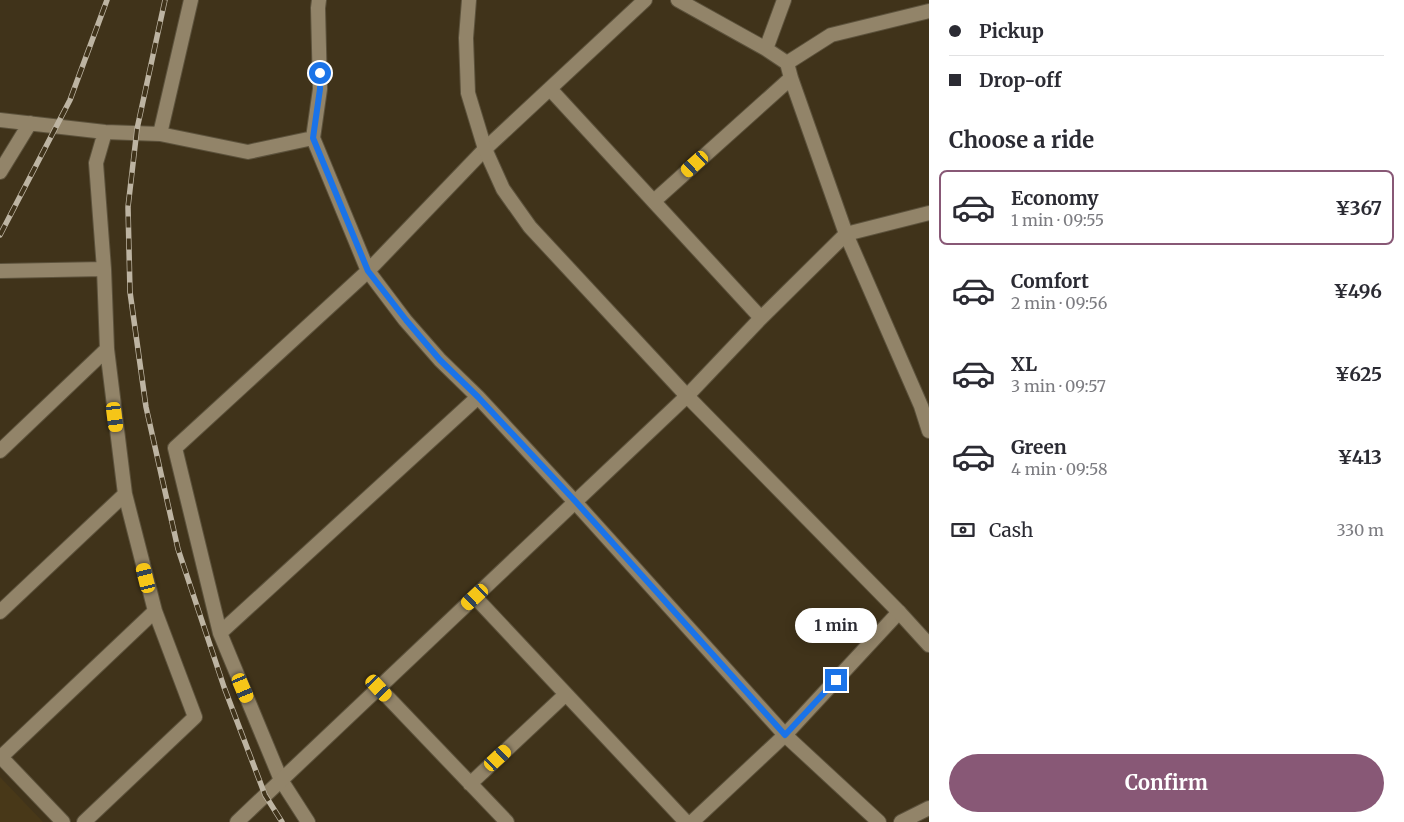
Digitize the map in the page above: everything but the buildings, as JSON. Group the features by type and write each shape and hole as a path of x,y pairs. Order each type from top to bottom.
{"street":[{"path":"160,134 191,0"},
{"path":"319,0 320,89 313,138 368,271 440,360 478,397 576,502 785,735 879,822"},
{"path":"469,0 466,38 468,93 485,149 503,189 530,227 686,396 899,612 929,645"},
{"path":"308,822 282,780 220,633 175,448 368,271 485,149 551,90 645,0"},
{"path":"678,0 766,49 787,63 846,234 922,406 929,432"},
{"path":"766,49 784,0"},
{"path":"787,63 831,35 929,11"},
{"path":"654,201 791,78"},
{"path":"551,90 761,318"},
{"path":"0,120 105,132 160,134 248,152 313,138"},
{"path":"0,172 30,123"},
{"path":"84,822 195,717 155,611 125,494 107,350 104,269 96,164 105,132"},
{"path":"237,822 686,396 846,234 929,213"},
{"path":"0,271 104,269"},
{"path":"0,451 107,350"},
{"path":"220,633 478,397"},
{"path":"0,612 125,494"},
{"path":"475,597 686,822"},
{"path":"63,822 0,757 155,611"},
{"path":"692,822 785,735 899,612"},
{"path":"379,688 507,822"},
{"path":"470,784 566,694"},
{"path":"901,822 929,808"}],"shaded area":[{"path":"0,777 43,822 0,822"}],"railway":[{"path":"0,235 70,100 107,0"},
{"path":"165,0 137,129 128,207 130,292 146,407 178,549 224,687 265,795 282,822"}],"route":[{"path":"320,73 320,89 313,138 368,271 440,360 478,397 576,502 785,735 836,680"}]}
